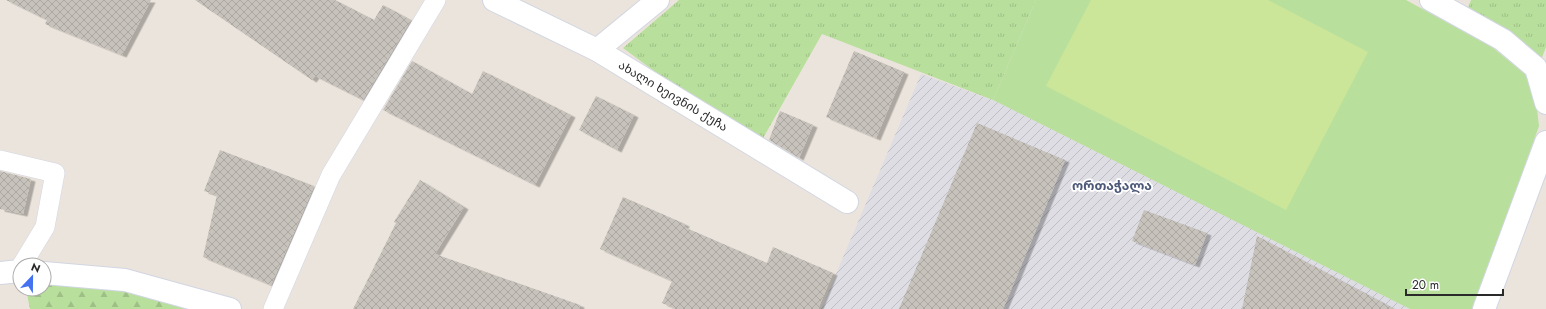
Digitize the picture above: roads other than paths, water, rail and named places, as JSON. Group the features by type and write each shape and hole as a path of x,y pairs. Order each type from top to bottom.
{"street":[{"name":"ახალი ხეივნის ქუჩა","path":"494,0 597,50 847,202"},
{"path":"597,50 658,0"},
{"path":"1430,0 1502,40 1536,68 1546,103"},
{"path":"1484,309 1546,142"},
{"path":"52,274 125,280 230,309"}],"lane":[{"path":"274,309 331,175 436,0"},
{"path":"0,160 55,173 45,227 25,257"}],"district":[{"name":"ორთაჭალა","path":"1112,185"}]}
